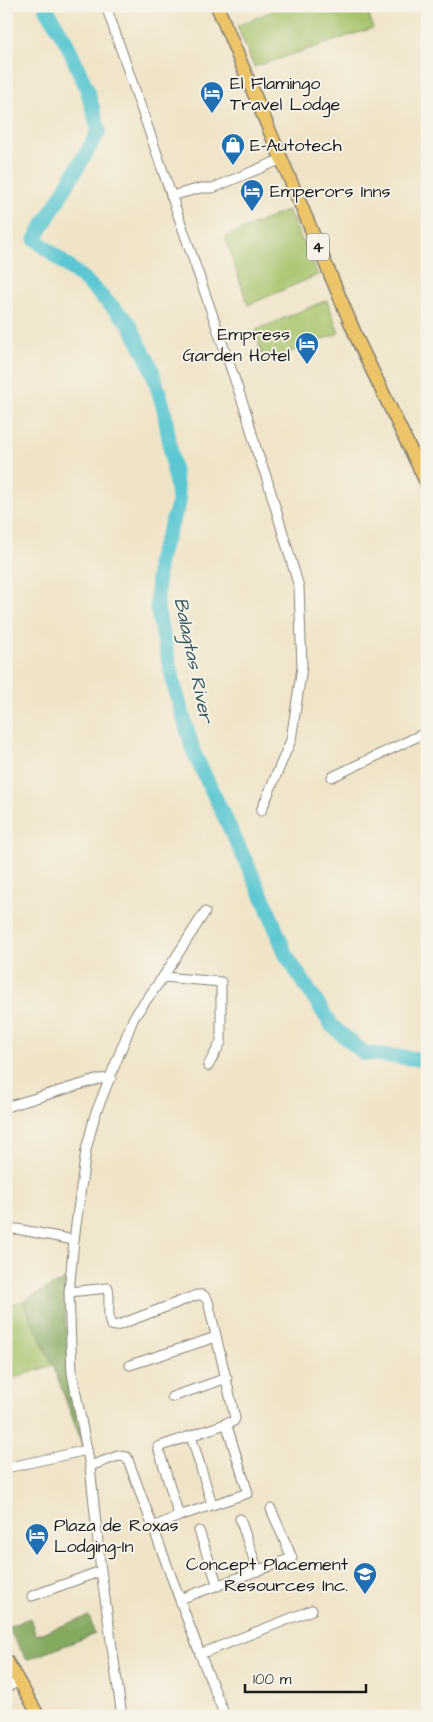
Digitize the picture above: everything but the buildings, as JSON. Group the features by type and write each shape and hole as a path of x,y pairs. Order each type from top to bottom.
{"highway":[{"name":"4","path":"217,6 359,343 427,484"}],"main road":[{"path":"6,1660 39,1716"}],"street":[{"path":"106,6 246,415 299,587 302,667 291,740 261,811"},
{"path":"171,196 201,188 213,188 282,159"},
{"path":"332,777 427,732"},
{"path":"122,1716 90,1466 72,1373 69,1292 74,1240 86,1150 95,1115 134,1017 163,977 205,912"},
{"path":"163,977 221,982 221,1042 208,1066"},
{"path":"6,1106 99,1079 110,1078"},
{"path":"6,1230 17,1229 74,1240"},
{"path":"69,1292 108,1288 109,1321 111,1325 116,1326 197,1295 203,1295 208,1300 235,1418 234,1421 158,1446 179,1516"},
{"path":"130,1365 216,1337"},
{"path":"172,1397 227,1378"},
{"path":"153,1527 212,1504 248,1494 226,1423"},
{"path":"191,1436 212,1504"},
{"path":"6,1468 87,1450"},
{"path":"90,1466 118,1456 127,1457 225,1716"},
{"path":"180,1599 292,1558 271,1510"},
{"path":"240,1519 258,1571"},
{"path":"199,1531 218,1586"},
{"path":"32,1596 102,1571"},
{"path":"200,1654 312,1610"},
{"path":"6,1687 19,1682"}],"green space":[{"path":"284,6 366,6 373,28 254,67 237,26"},
{"path":"288,210 318,275 248,305 225,237"},
{"path":"327,300 339,333 263,363 256,330"},
{"path":"65,1279 67,1343 83,1447 53,1365 23,1301"},
{"path":"23,1301 53,1365 6,1381 6,1307"},
{"path":"89,1616 95,1634 27,1660 7,1627 30,1618 36,1635"}],"waterway":[{"name":"Balagtas River","path":"45,6 66,42 87,89 99,131 35,239 87,282 129,323 151,367 164,409 179,503 158,561 157,609 175,689 194,753 265,902 286,955 332,1026 364,1053 427,1060"}],"place":[{"name":"El Flamingo Travel Lodge","path":"212,114"},
{"name":"E-Autotech","path":"233,166"},
{"name":"Emperors Inns","path":"252,212"},
{"name":"Empress Garden Hotel","path":"307,365"},
{"name":"Plaza de Roxas Lodging-In","path":"37,1556"},
{"name":"Concept Placement Resources Inc.","path":"365,1595"}]}
